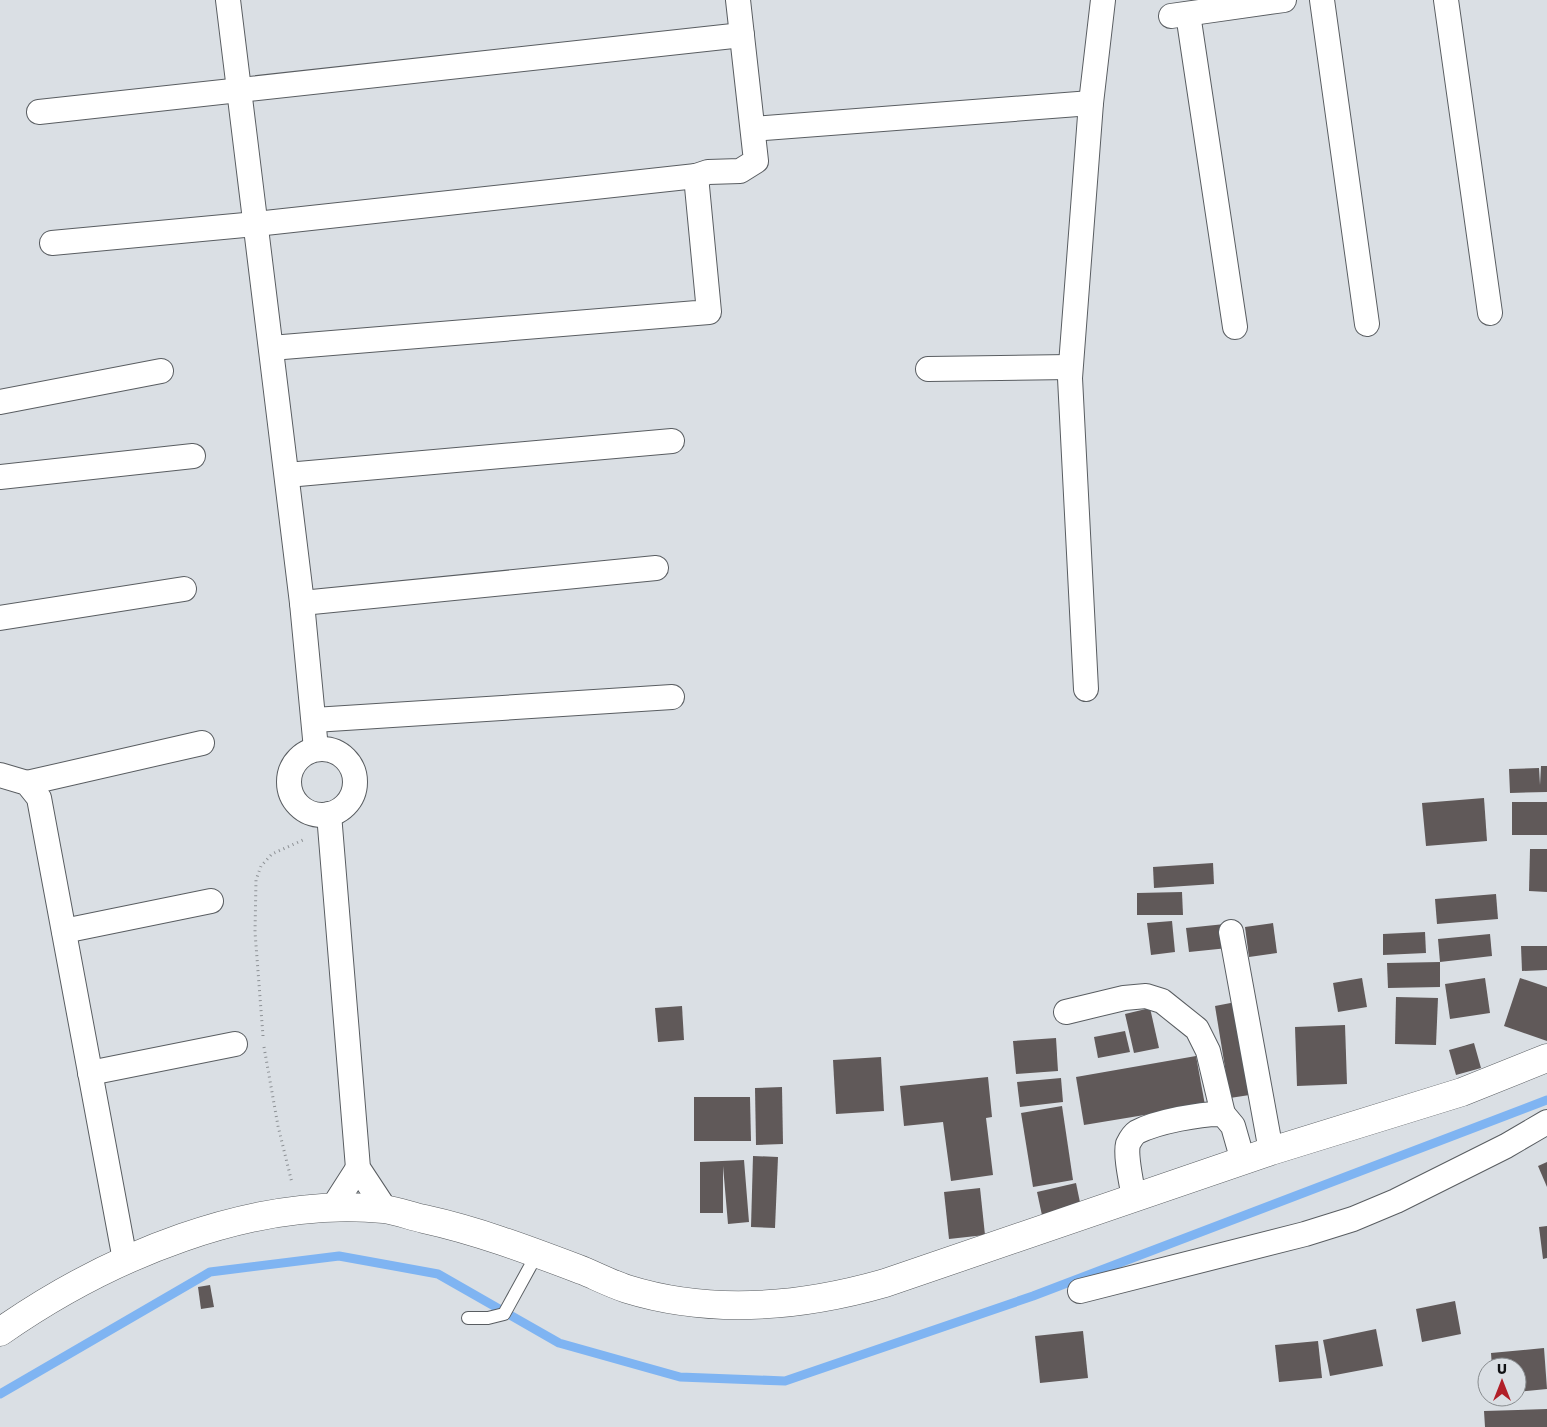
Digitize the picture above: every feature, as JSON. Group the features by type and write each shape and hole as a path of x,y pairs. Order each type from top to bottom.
{"street":[{"path":"228,0 287,475 316,750"},
{"path":"52,243 256,224 696,176 708,172 740,171 756,162 738,0"},
{"path":"1086,689 1070,368 1091,103 1103,0"},
{"path":"1235,327 1179,15 1284,0"},
{"path":"1322,0 1367,324"},
{"path":"1446,0 1490,313"},
{"path":"39,112 742,35"},
{"path":"753,129 1091,103"},
{"path":"271,348 709,312 696,176"},
{"path":"928,370 1070,368"},
{"path":"0,402 161,370"},
{"path":"287,475 672,441"},
{"path":"0,477 193,456"},
{"path":"302,603 656,568"},
{"path":"0,618 184,589"},
{"path":"314,720 672,697"},
{"path":"0,775 28,782 202,743"},
{"path":"327,749 338,753 347,760 354,770 356,781 354,793 344,806 339,810 326,814 317,815 297,803 291,794 289,782 291,771 296,761 305,754 327,749"},
{"path":"28,782 39,798 125,1260"},
{"path":"326,814 358,1168 385,1209"},
{"path":"64,931 211,900"},
{"path":"1231,932 1271,1151"},
{"path":"1066,1012 1124,998 1146,996 1162,1001 1197,1029 1208,1051 1223,1114 1233,1126 1243,1161"},
{"path":"90,1073 235,1044"},
{"path":"0,1332 48,1300 86,1278 125,1260 199,1233 250,1218 298,1210 333,1207 385,1209 465,1228 532,1264 663,1297 700,1303 738,1306 812,1300 858,1291 1271,1151 1462,1092 1547,1058"},
{"path":"1134,1198 1128,1164 1128,1145 1135,1133 1152,1126 1193,1116 1210,1113 1223,1114"},
{"path":"1080,1291 1353,1220 1455,1172 1506,1146 1547,1122"},
{"path":"333,1207 358,1168"}],"lane":[{"path":"468,1318 488,1318 504,1314 532,1264"}],"path":[{"path":"263,1037 255,932 256,880 265,860 272,854 303,840 326,814"},
{"path":"264,1047 278,1126 298,1210"}],"building":[{"path":"1541,766 1547,766 1547,792 1510,793 1509,769 1539,768 1540,785"},
{"path":"1484,798 1487,841 1426,846 1422,803"},
{"path":"1512,802 1547,802 1547,835 1512,835"},
{"path":"1530,849 1547,849 1547,892 1529,891"},
{"path":"1213,863 1214,884 1154,888 1153,867"},
{"path":"1182,892 1183,915 1137,915 1137,893"},
{"path":"1496,894 1498,919 1437,924 1435,899"},
{"path":"1172,921 1175,952 1151,955 1147,923"},
{"path":"1273,923 1277,953 1249,957 1245,927"},
{"path":"1225,924 1228,948 1189,952 1186,928"},
{"path":"1425,932 1426,953 1383,955 1383,934"},
{"path":"1490,934 1492,956 1440,962 1438,939"},
{"path":"1521,946 1547,946 1547,970 1522,971"},
{"path":"1440,962 1440,987 1388,988 1387,963"},
{"path":"1362,978 1367,1007 1338,1012 1333,983"},
{"path":"1485,978 1490,1013 1450,1019 1445,984"},
{"path":"1520,978 1547,987 1547,1041 1504,1026"},
{"path":"1396,997 1438,998 1436,1045 1395,1044"},
{"path":"1241,1001 1256,1094 1230,1098 1215,1006"},
{"path":"682,1006 684,1040 658,1042 655,1008"},
{"path":"1150,1008 1159,1048 1134,1053 1125,1014"},
{"path":"1345,1025 1347,1084 1297,1086 1295,1027"},
{"path":"1125,1031 1130,1052 1098,1058 1094,1037"},
{"path":"1056,1038 1058,1071 1016,1074 1013,1041"},
{"path":"1474,1043 1481,1068 1456,1075 1449,1050"},
{"path":"1196,1056 1205,1105 1084,1125 1076,1077"},
{"path":"881,1057 884,1111 836,1114 833,1060"},
{"path":"988,1077 992,1117 986,1118 993,1175 951,1181 943,1122 904,1126 900,1086"},
{"path":"1061,1078 1063,1102 1020,1107 1017,1082"},
{"path":"782,1087 783,1144 756,1145 755,1088"},
{"path":"694,1097 750,1097 751,1141 694,1141"},
{"path":"1062,1106 1073,1180 1033,1187 1021,1113"},
{"path":"753,1156 778,1157 775,1228 751,1227"},
{"path":"744,1160 749,1222 728,1224 723,1166 723,1213 700,1213 700,1162"},
{"path":"1547,1162 1547,1187 1538,1166"},
{"path":"1076,1183 1082,1212 1043,1220 1037,1192"},
{"path":"980,1188 985,1235 949,1239 944,1192"},
{"path":"1547,1226 1547,1258 1543,1259 1539,1227"},
{"path":"210,1285 214,1307 201,1309 198,1287"},
{"path":"1455,1301 1461,1334 1422,1342 1416,1309"},
{"path":"1376,1329 1383,1366 1330,1376 1323,1340"},
{"path":"1083,1331 1088,1378 1040,1383 1035,1336"},
{"path":"1318,1341 1322,1378 1279,1382 1275,1345"},
{"path":"1544,1348 1547,1389 1527,1391 1527,1357 1491,1357 1491,1353"},
{"path":"1547,1409 1547,1427 1485,1427 1484,1411"}],"waterway":[{"path":"0,1394 210,1272 339,1256 438,1274 559,1343 680,1377 785,1381 1033,1296 1547,1100"}]}
